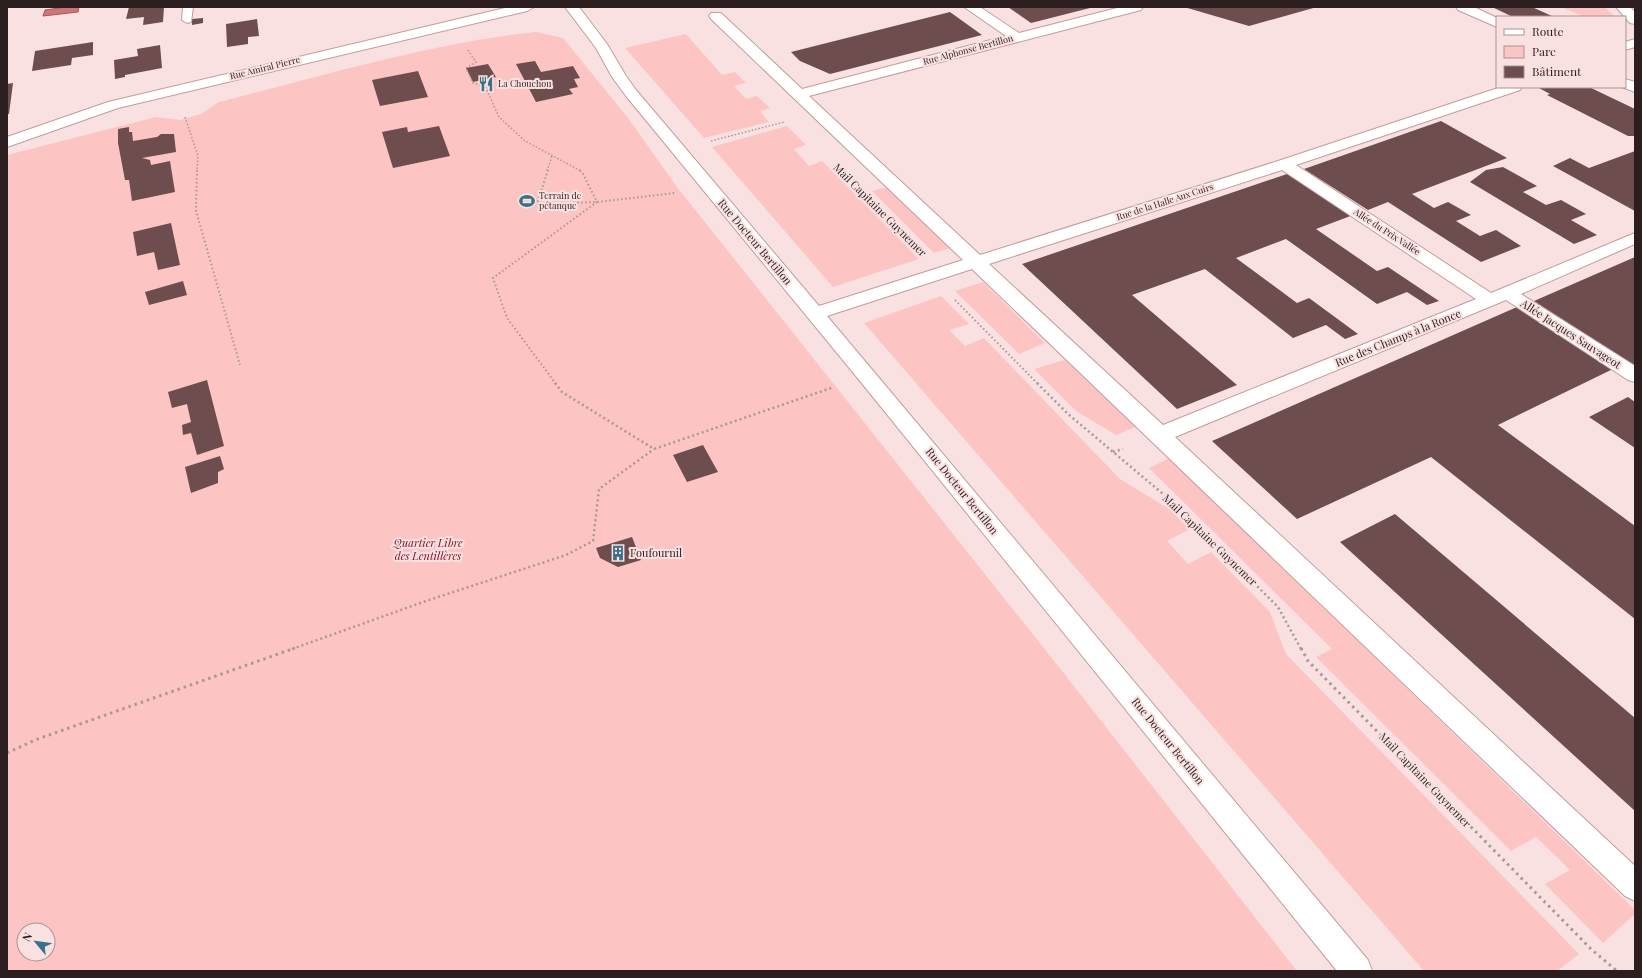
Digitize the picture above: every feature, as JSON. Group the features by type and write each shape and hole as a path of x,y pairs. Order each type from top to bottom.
{"street":[{"name":"Rue Amiral Pierre","path":"7,142 113,106 480,16 527,7"},
{"name":"Rue Docteur Bertillon","path":"572,7 602,47 618,77 867,376 1357,971"},
{"path":"971,7 1016,37"},
{"name":"Rue Alphonse Bertillon","path":"800,94 1136,7"},
{"path":"1464,7 1496,23"},
{"path":"1623,7 1635,20"},
{"path":"716,16 1635,886"},
{"path":"1626,84 1635,88"},
{"name":"Rue de la Halle Aux Cuirs","path":"815,314 1284,164 1512,88"},
{"name":"Allée du Prix Vallée","path":"1284,164 1490,300"},
{"name":"Rue des Champs à la Ronce","path":"1160,435 1507,293 1635,238"},
{"name":"Allée Jacques Sauvageot","path":"1507,293 1635,375"}],"lane":[{"path":"187,20 188,7"}],"path":[{"path":"468,49 476,62 466,68 473,83 485,86 499,117 525,141 582,172 597,202"},
{"path":"176,90 198,156 196,211 240,365"},
{"path":"678,150 820,113"},
{"path":"552,156 537,204 597,202 681,192"},
{"path":"597,202 493,278 507,318 562,392 654,449"},
{"name":"Mail Capitaine Guynemer","path":"938,274 949,294 1068,414 1175,504 1278,607 1308,661 1591,949 1617,971"},
{"path":"7,753 35,740 426,601 566,556 593,541 599,489 654,449 867,376"}],"green space":[{"path":"1561,7 1605,7 1614,16 1583,16"},
{"name":"Quartier Libre des Lentillères","path":"536,32 563,38 628,118 677,187 1070,681 1297,971 7,971 7,155 156,117 180,120 201,114 219,102 377,61 456,44"},
{"path":"686,34 722,75 735,72 746,83 734,86 746,99 757,96 770,108 760,111 769,122 704,138 625,48"},
{"path":"787,126 806,145 794,149 809,166 822,161 919,259 833,287 712,147"},
{"path":"887,187 950,248 934,253 872,191"},
{"path":"983,282 1045,343 1019,354 955,291"},
{"path":"941,296 969,324 949,330 965,346 984,338 1120,479 1169,509 1190,529 1167,541 1188,564 1211,552 1270,612 1286,654 1579,954 1557,971 1424,971 864,323"},
{"path":"1065,360 1135,427 1116,435 1076,411 1034,369"},
{"path":"1170,458 1635,910 1635,914 1603,943 1545,884 1570,870 1536,837 1511,851 1316,657 1332,649 1149,468"}],"shaded area":[{"path":"79,7 78,12 43,16 45,10"}],"building":[{"path":"129,7 164,7 163,22 143,25 144,17 126,19"},
{"path":"1008,7 1090,7 1090,8 1031,23"},
{"path":"1184,7 1317,7 1249,26"},
{"path":"1492,7 1532,7 1552,16 1511,16"},
{"path":"950,12 982,35 830,74 800,61 791,52"},
{"path":"203,18 203,23 192,25 192,19"},
{"path":"257,19 259,36 248,37 248,44 227,47 226,24"},
{"path":"93,42 93,55 72,58 71,65 32,71 35,51"},
{"path":"160,45 162,68 125,75 125,77 115,79 114,60 138,56 137,49"},
{"path":"535,61 541,72 573,66 580,78 574,79 578,87 569,89 573,94 536,102 516,64"},
{"path":"488,64 496,77 473,82 466,68"},
{"path":"418,71 428,97 380,106 372,80"},
{"path":"13,83 9,114 7,114 7,84"},
{"path":"1539,88 1591,88 1635,109 1635,136 1628,136 1547,95 1550,94"},
{"path":"1441,121 1507,158 1412,194 1434,208 1448,202 1471,215 1456,221 1480,236 1496,230 1521,246 1481,262 1388,202 1368,210 1304,169"},
{"path":"439,126 450,156 393,168 382,132 407,127 408,132"},
{"path":"129,127 129,132 132,132 133,141 157,137 161,134 174,134 176,152 142,158 150,160 151,165 170,161 175,192 132,201 129,180 125,180 118,143 118,129"},
{"path":"1635,151 1635,211 1553,166 1570,158 1589,168"},
{"path":"1503,167 1537,186 1523,192 1546,205 1561,200 1586,214 1571,220 1597,235 1574,244 1470,182 1486,170"},
{"path":"1290,173 1353,215 1316,229 1377,271 1388,267 1439,301 1427,305 1407,292 1377,304 1286,239 1236,258 1297,303 1309,298 1358,334 1345,339 1326,325 1293,338 1205,269 1132,295 1237,385 1177,409 1022,264"},
{"path":"171,223 180,265 158,270 154,252 137,256 133,232"},
{"path":"1635,257 1635,366 1534,301"},
{"path":"183,281 187,295 149,305 145,292"},
{"path":"1517,307 1613,369 1498,425 1635,526 1635,619 1431,457 1297,519 1212,441"},
{"path":"207,380 224,446 197,455 191,433 183,435 182,425 191,422 187,404 172,408 168,392"},
{"path":"1628,397 1635,402 1635,448 1589,417"},
{"path":"703,445 718,472 687,482 673,455"},
{"path":"220,456 224,469 218,472 218,483 191,493 185,467"},
{"path":"1395,514 1635,718 1635,811 1340,542"},
{"name":"Foufournil","path":"632,537 641,560 618,567 600,558 596,548"}],"place":[{"name":"La Chouchou","path":"486,84"},
{"name":"Terrain de pétanque","path":"527,201"},
{"name":"Foufournil","path":"618,553"}]}
